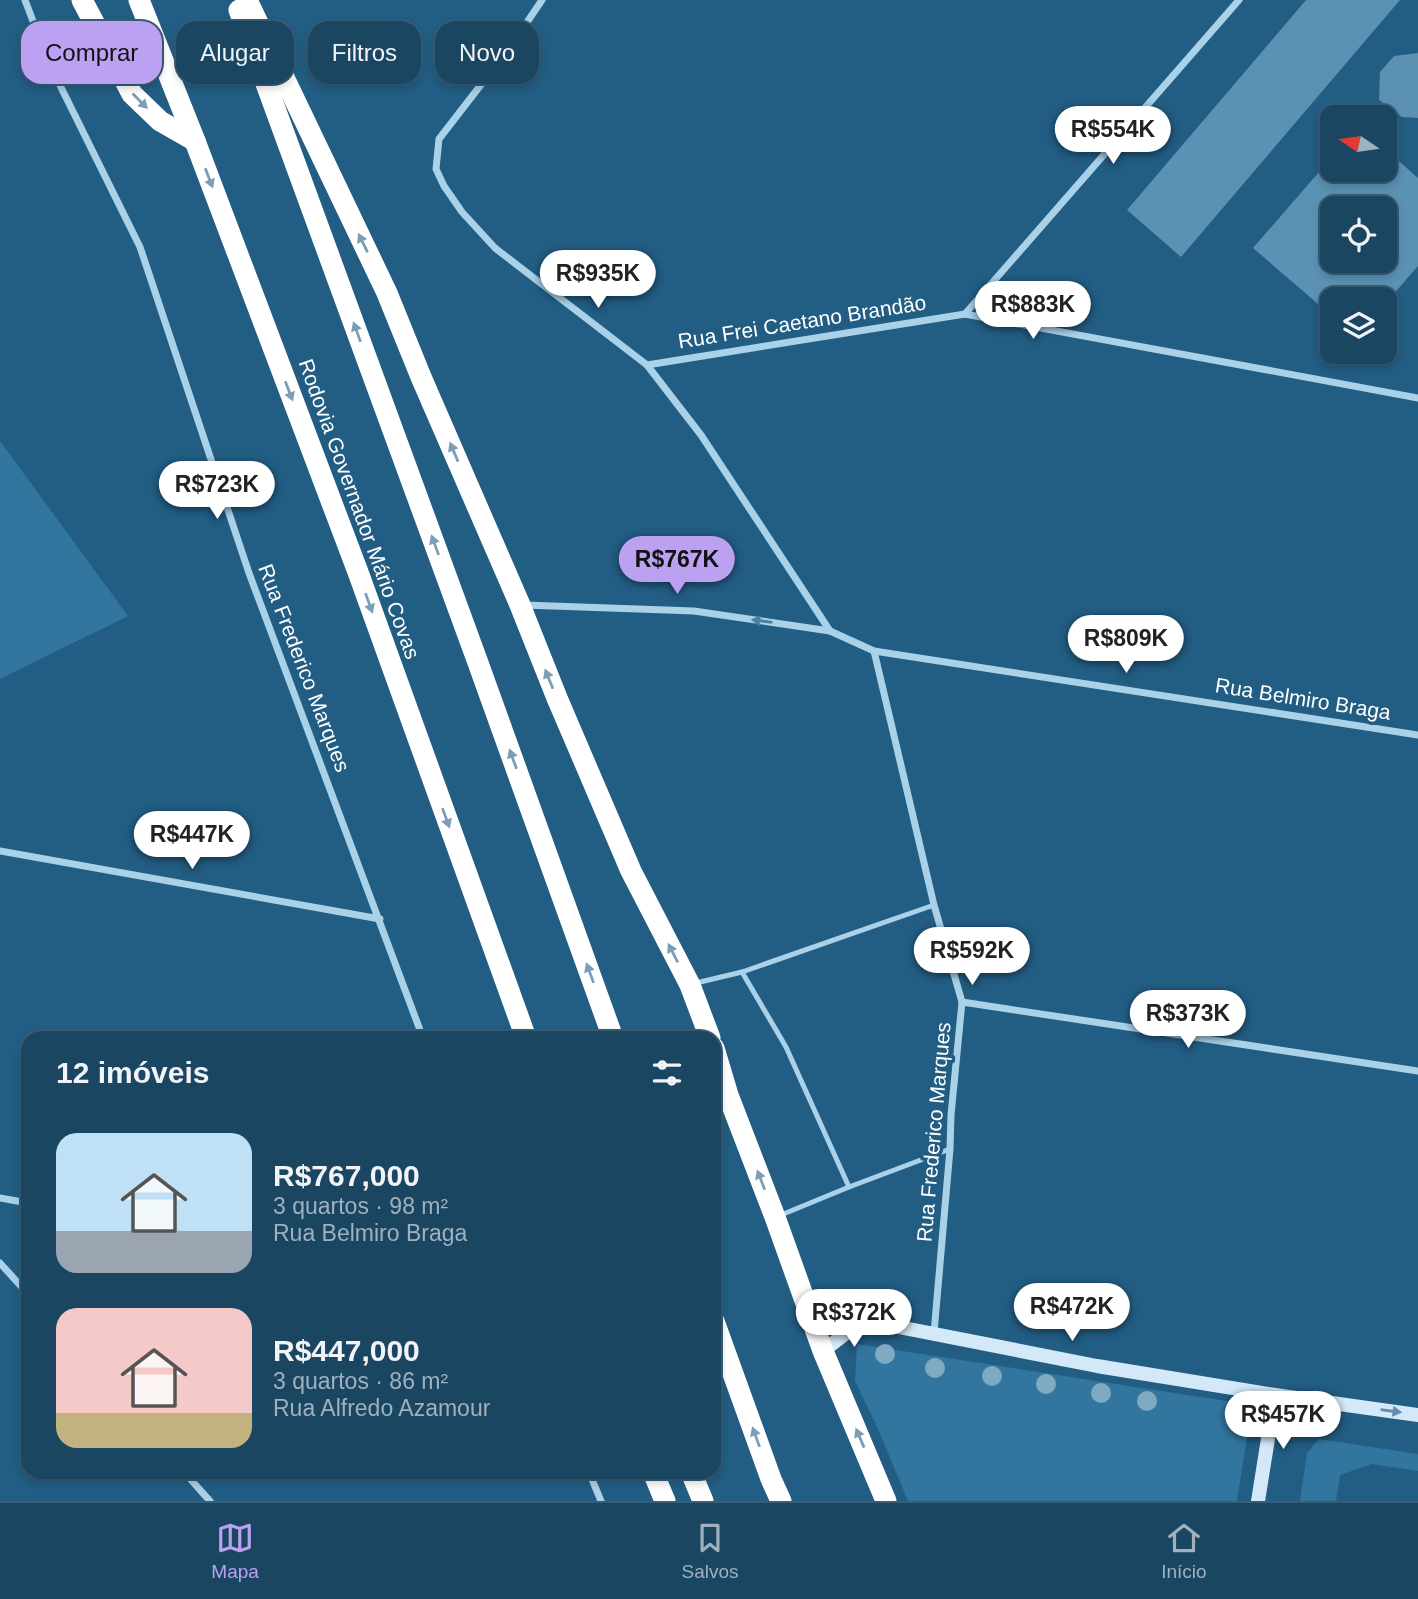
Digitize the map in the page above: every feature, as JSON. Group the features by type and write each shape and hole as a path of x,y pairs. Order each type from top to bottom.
{"highway":[{"path":"82,0 132,94 160,121 195,141"},
{"name":"Rodovia Governador Mário Covas","path":"139,0 358,572 522,1031"},
{"path":"235,0 610,1031"},
{"path":"247,0 387,293 631,871 690,985 707,1031"},
{"path":"721,1072 823,1351 886,1501"},
{"path":"721,1340 781,1501"},
{"path":"656,1479 665,1501"},
{"path":"694,1479 702,1501"}],"street":[{"name":"Rua Frederico Marques","path":"25,0 48,61 140,247 249,573 420,1031"},
{"path":"542,0 511,46 439,139 436,169 462,212 495,248 647,365 701,435 830,631"},
{"path":"965,314 1239,0"},
{"name":"Rua Frei Caetano Brandão","path":"647,365 965,314 1418,398"},
{"name":"Rua Belmiro Braga","path":"520,605 694,611 830,631 874,651 1418,735"},
{"name":"Rua Frederico Marques","path":"874,651 934,905 962,1002 934,1334"},
{"path":"0,851 380,919"},
{"path":"962,1002 1418,1071"},
{"path":"0,1198 21,1202"},
{"path":"0,1263 21,1286"},
{"path":"806,1302 829,1307 863,1320 1097,1366 1418,1415"},
{"path":"823,1351 863,1320"},
{"path":"1258,1501 1275,1395"},
{"path":"190,1479 210,1501"},
{"path":"592,1479 601,1501"}],"lane":[{"path":"690,985 742,972 934,905"},
{"path":"742,972 786,1048 849,1187"},
{"path":"775,1217 950,1149"}],"shaded area":[{"path":"0,441 128,616 0,679"},
{"path":"857,1344 1252,1405 1237,1501 908,1501 855,1381"},
{"path":"1319,1439 1418,1454 1418,1471 1372,1464 1340,1475 1336,1501 1300,1501 1307,1453"}],"building":[{"path":"1306,0 1400,0 1181,257 1127,210"},
{"path":"1418,53 1418,118 1402,117 1397,113 1397,105 1386,105 1379,100 1380,72 1394,56"},
{"path":"1397,159 1418,178 1418,266 1397,290 1397,287 1320,287 1320,306 1253,248 1320,171 1320,182 1397,182"}]}
